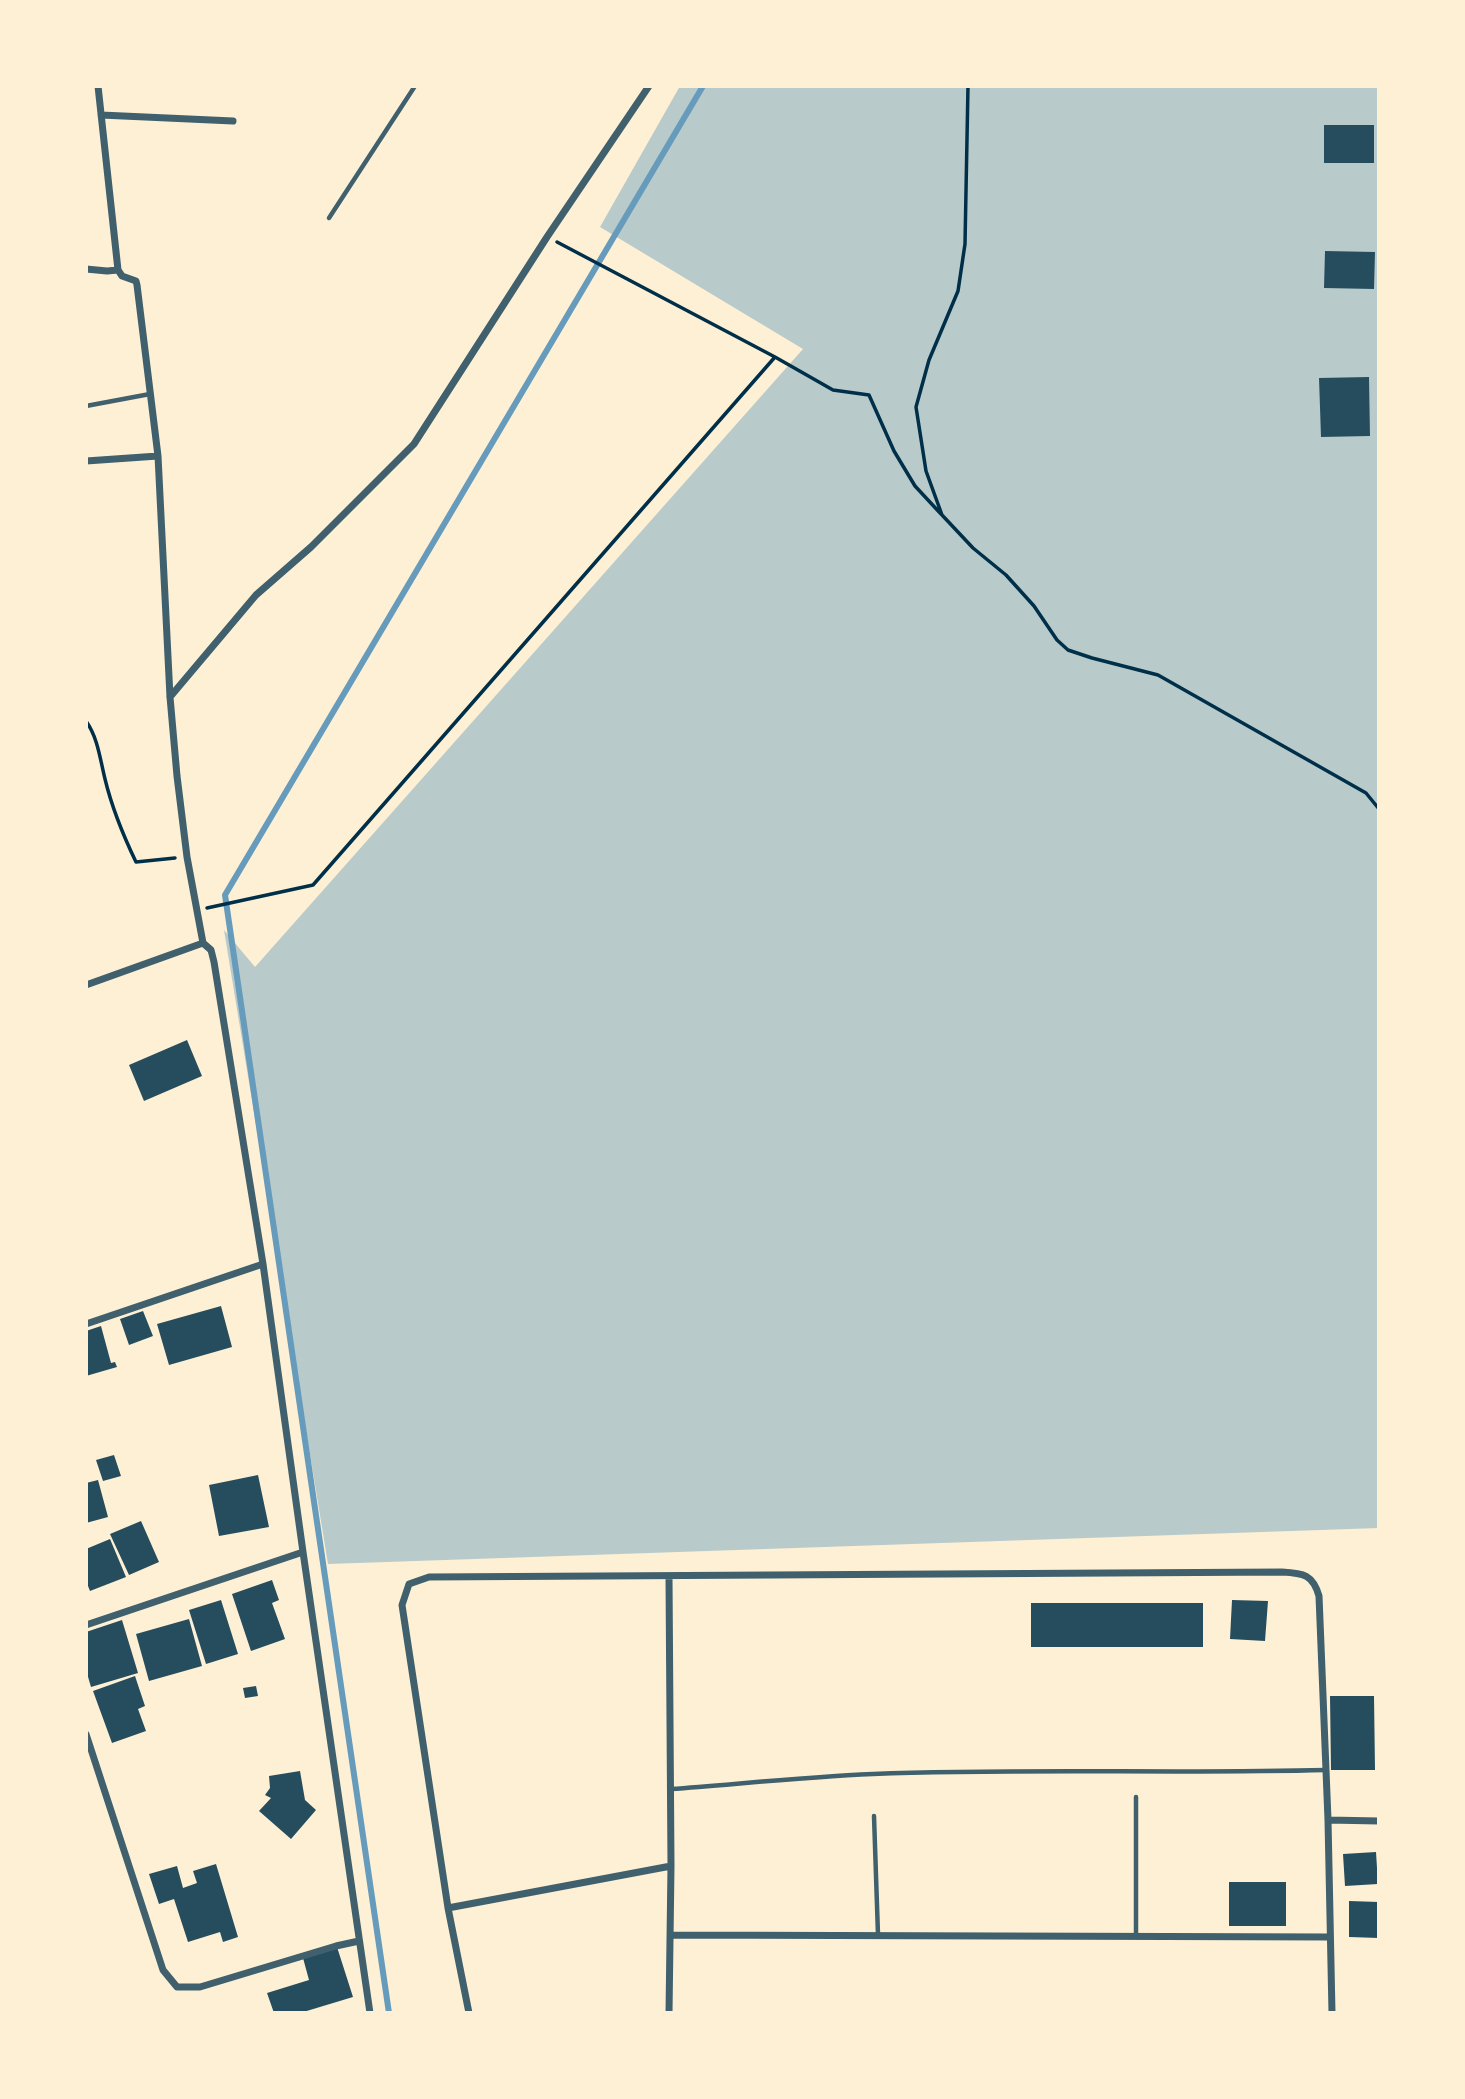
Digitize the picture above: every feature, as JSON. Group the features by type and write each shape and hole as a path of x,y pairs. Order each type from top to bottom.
{"street":[{"path":"98,86 118,270 122,276 135,281 137,285 158,456 170,697 187,857 203,943 211,950 214,962 263,1264 370,2013"},
{"path":"170,697 256,595 312,547 414,444 547,237 649,86"},
{"path":"101,115 233,121"},
{"path":"86,268 118,270"},
{"path":"86,461 158,456"},
{"path":"86,985 203,943"},
{"path":"86,1324 263,1264"},
{"path":"86,1625 303,1552"},
{"path":"469,2013 448,1908 402,1605 409,1584 429,1577 1282,1572 1301,1573 1315,1583 1319,1596 1332,2013"},
{"path":"669,1577 669,2013"},
{"path":"86,1734 163,1970 177,1987 200,1987 359,1941"},
{"path":"1328,1821 1379,1821"},
{"path":"448,1908 671,1867"},
{"path":"671,1935 1330,1937"}],"lane":[{"path":"329,218 415,86"},
{"path":"86,406 150,394"},
{"path":"671,1789 872,1774 1326,1770"},
{"path":"1136,1797 1136,1936"},
{"path":"874,1816 878,1936"}],"path":[{"path":"942,515 926,471 916,407 929,360 958,291 965,244 968,86"},
{"path":"547,237 833,390 869,395 894,451 915,486 973,548 1006,575 1034,606 1057,640 1068,650 1158,675 1366,793 1379,809"},
{"path":"217,906 313,885 775,357"},
{"path":"86,721 99,747 119,828 136,862 187,857"}],"shaded area":[{"path":"680,86 1379,86 1379,1528 328,1564 224,930 255,967 803,349 600,227"}],"building":[{"path":"1324,125 1374,125 1374,163 1324,163"},
{"path":"1325,251 1375,252 1374,289 1324,288"},
{"path":"1369,377 1370,436 1321,437 1319,378"},
{"path":"187,1040 202,1076 144,1101 129,1065"},
{"path":"221,1306 232,1347 169,1365 157,1324"},
{"path":"143,1311 153,1336 129,1345 120,1319"},
{"path":"101,1326 111,1363 115,1362 117,1367 86,1376 86,1331"},
{"path":"114,1455 121,1476 103,1481 96,1460"},
{"path":"258,1475 269,1527 219,1536 209,1485"},
{"path":"98,1480 108,1517 86,1523 86,1483"},
{"path":"141,1521 159,1562 129,1575 110,1534"},
{"path":"110,1539 126,1577 90,1591 86,1581 86,1549"},
{"path":"272,1580 279,1600 272,1603 285,1639 251,1651 232,1594"},
{"path":"221,1600 238,1654 206,1664 189,1610"},
{"path":"1232,1600 1268,1601 1265,1641 1230,1639"},
{"path":"1031,1603 1203,1603 1203,1647 1031,1647"},
{"path":"189,1619 202,1666 149,1681 136,1634"},
{"path":"122,1620 138,1673 91,1687 86,1670 86,1632"},
{"path":"135,1676 145,1706 138,1709 146,1731 112,1743 93,1691"},
{"path":"256,1686 258,1696 245,1698 243,1688"},
{"path":"1330,1696 1374,1696 1375,1770 1331,1770"},
{"path":"300,1771 305,1800 316,1810 291,1839 259,1811 271,1798 265,1795 270,1788 269,1776"},
{"path":"1376,1852 1378,1884 1345,1886 1343,1854"},
{"path":"216,1864 238,1937 223,1942 220,1932 188,1942 174,1899 159,1904 149,1874 177,1866 183,1888 197,1883 193,1871"},
{"path":"1229,1882 1286,1882 1286,1926 1229,1926"},
{"path":"1349,1901 1379,1902 1379,1938 1349,1937"},
{"path":"337,1947 353,1997 300,2013 274,2013 267,1993 309,1980 303,1958"}],"waterway":[{"path":"389,2013 225,895 703,86"}]}
